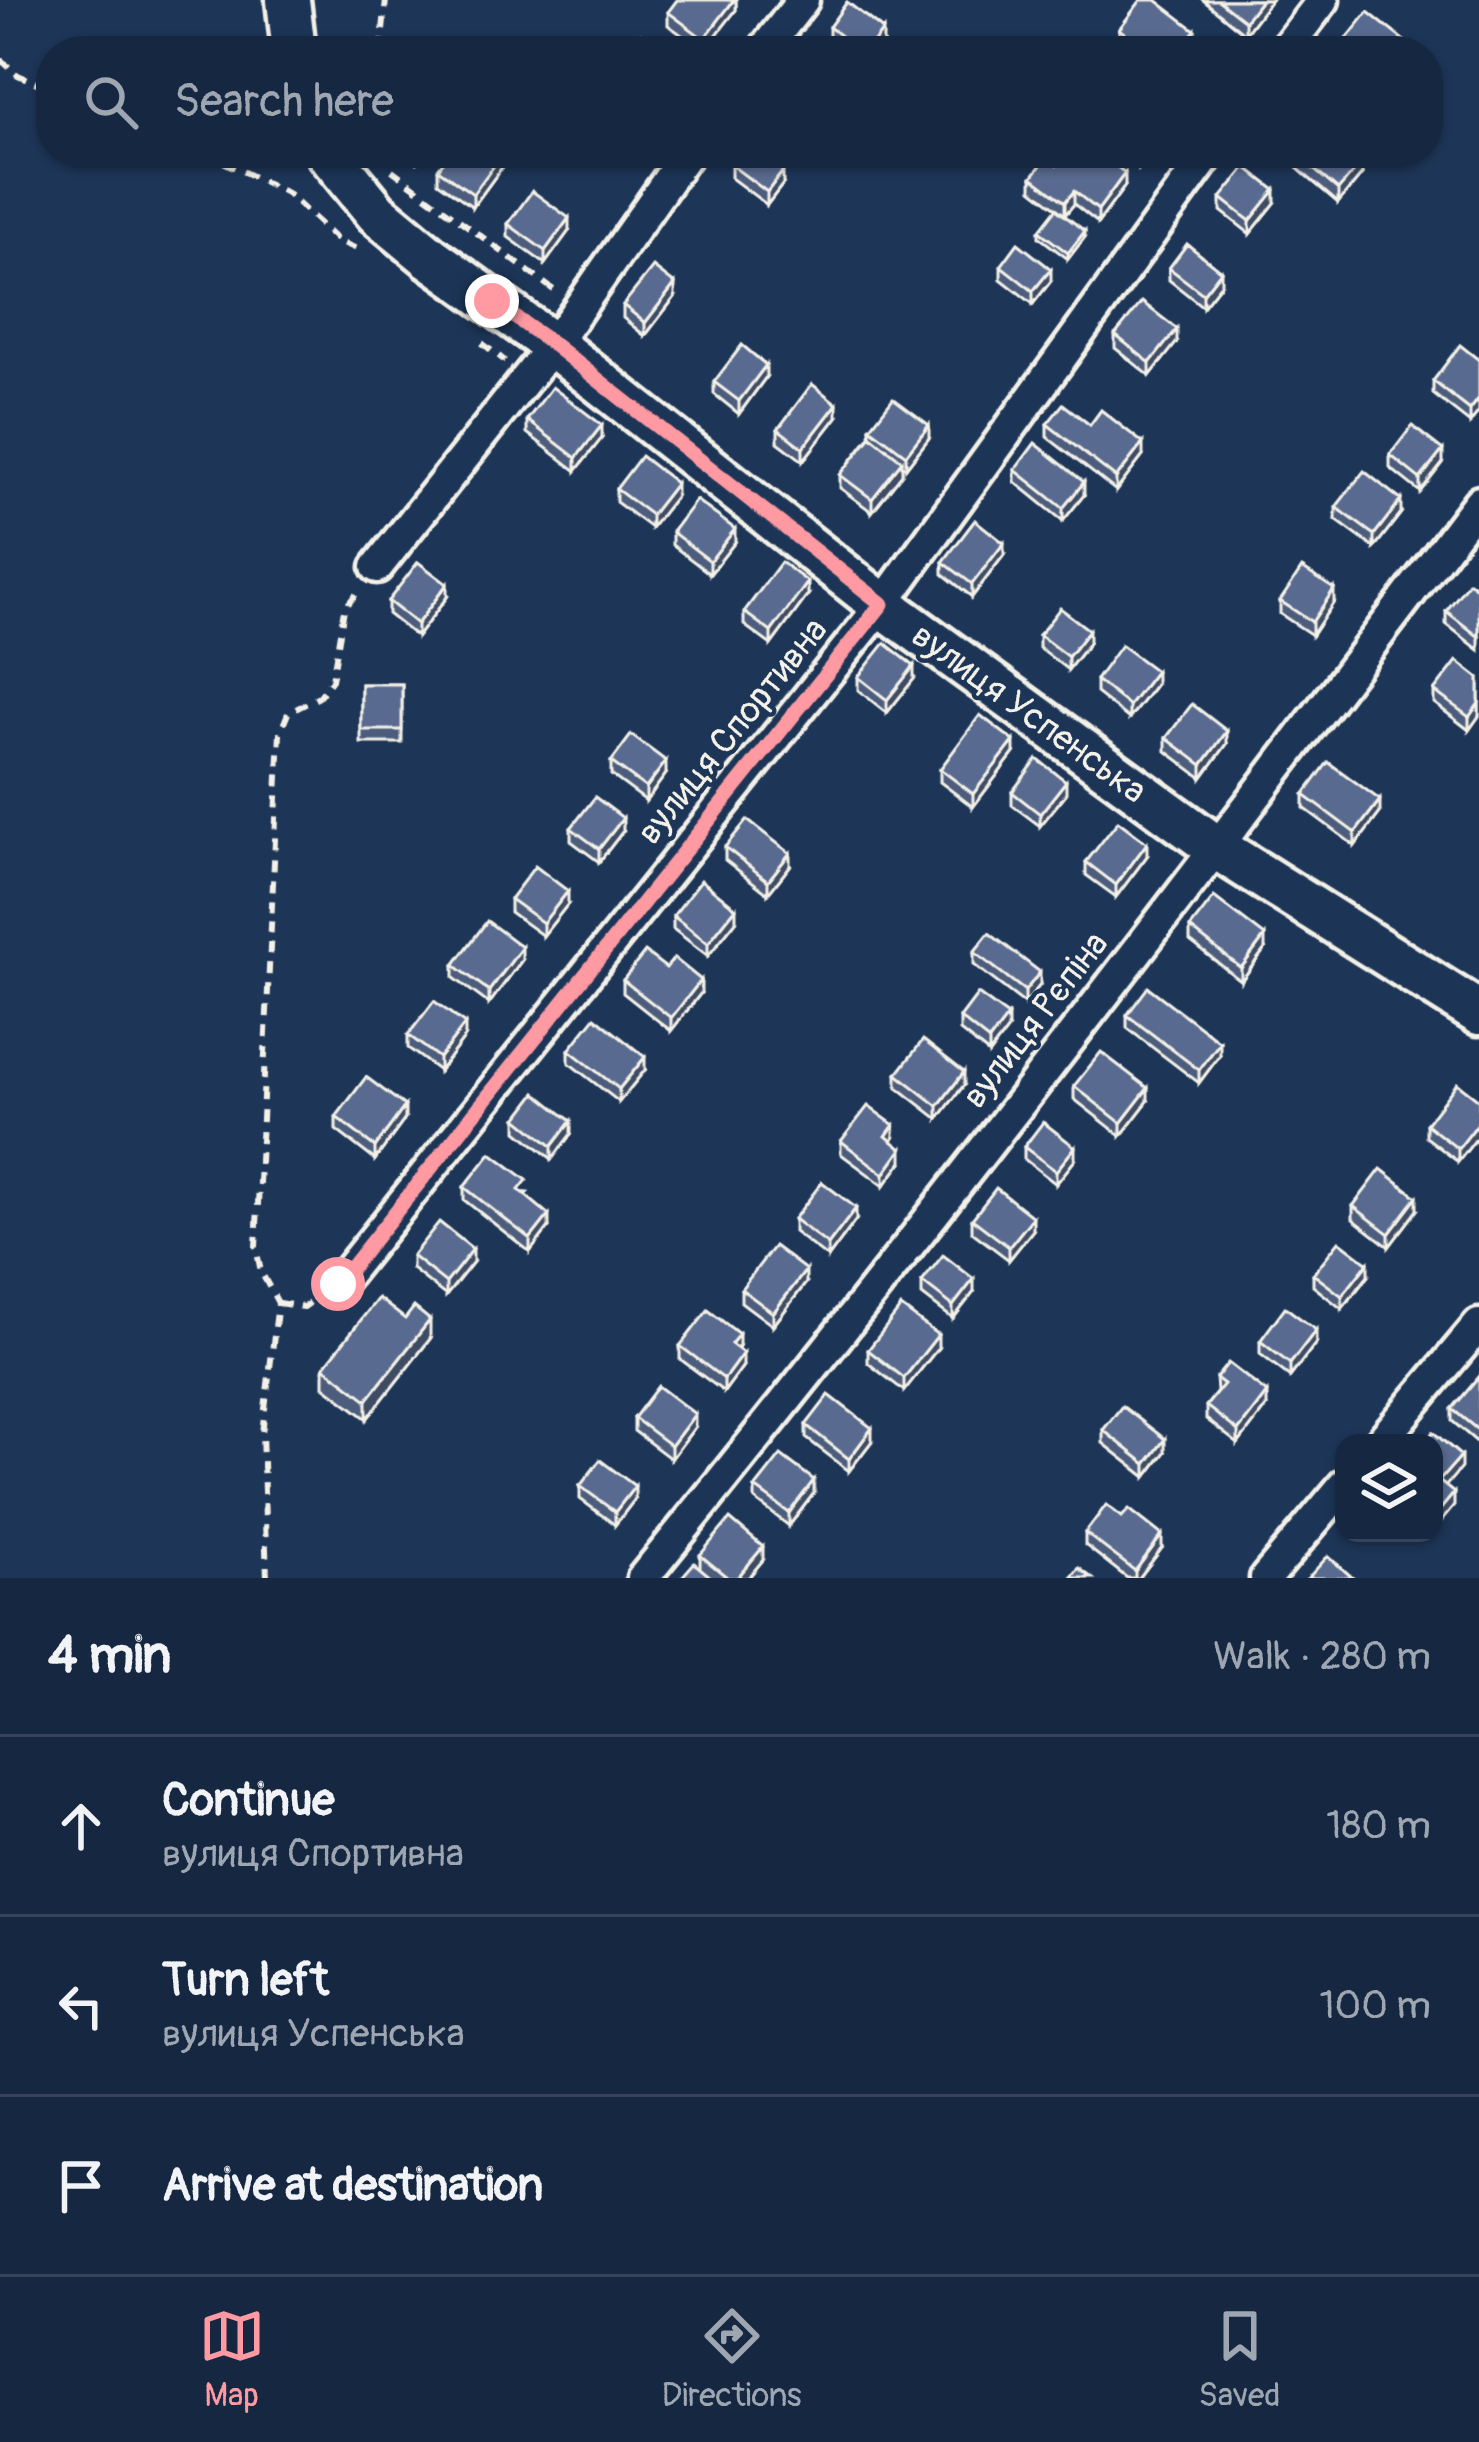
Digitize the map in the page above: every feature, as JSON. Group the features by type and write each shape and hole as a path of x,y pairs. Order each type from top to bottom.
{"street":[{"path":"288,0 293,36"},
{"path":"775,36 803,0"},
{"path":"1295,36 1323,0"},
{"name":"вулиця Успенська","path":"340,168 376,213 554,345 882,604 1217,848 1479,1013"},
{"path":"377,567 554,345 677,168"},
{"name":"вулиця Спортивна","path":"338,1284 882,604 1198,168"},
{"name":"вулиця Рєпіна","path":"643,1578 794,1393 1479,502"},
{"path":"1388,1434 1479,1325"},
{"path":"1266,1578 1335,1496"}],"path":[{"path":"382,36 386,0"},
{"path":"0,59 36,83"},
{"path":"236,168 287,193 338,241 363,251"},
{"path":"389,168 579,309"},
{"path":"473,336 526,378"},
{"path":"267,1578 262,1433 278,1303 261,1272 256,1247 280,733 288,713 319,697 332,680 344,609 377,567"}],"building":[{"path":"677,0 734,0 706,36 668,12"},
{"path":"1141,0 1156,0 1195,30 1190,36 1128,36 1119,29"},
{"path":"1218,0 1261,0 1245,21"},
{"path":"847,2 883,30 878,36 841,36 829,27"},
{"path":"1368,12 1398,36 1349,36"},
{"path":"439,168 492,168 473,194"},
{"path":"735,168 779,168 783,171 767,192"},
{"path":"1039,168 1119,168 1125,173 1098,210 1074,191 1065,202 1032,177"},
{"path":"1245,168 1275,190 1250,221 1221,198"},
{"path":"1312,168 1357,168 1338,190"},
{"path":"532,191 569,218 545,251 508,224"},
{"path":"1056,209 1085,231 1068,253 1039,231"},
{"path":"1018,243 1051,269 1033,291 1001,266"},
{"path":"1187,244 1221,271 1203,294 1169,268"},
{"path":"653,267 675,284 645,323 623,305"},
{"path":"1142,302 1177,329 1150,363 1115,335"},
{"path":"742,345 766,365 739,401 714,382"},
{"path":"1460,345 1479,360 1479,398 1470,410 1433,381"},
{"path":"812,384 837,404 803,448 778,429"},
{"path":"552,387 602,425 576,458 527,420"},
{"path":"893,398 929,425 906,455 870,428"},
{"path":"1063,404 1090,425 1101,410 1143,443 1116,478 1047,424"},
{"path":"1412,426 1443,450 1420,479 1390,455"},
{"path":"871,436 902,461 872,499 840,475"},
{"path":"1035,443 1084,482 1063,508 1015,470"},
{"path":"641,456 676,483 651,515 616,489"},
{"path":"1364,471 1401,500 1374,535 1336,507"},
{"path":"696,500 735,529 710,561 672,532"},
{"path":"975,520 1004,543 972,584 943,562"},
{"path":"418,562 447,584 417,624 388,601"},
{"path":"781,562 808,582 771,632 744,612"},
{"path":"1302,568 1334,589 1312,622 1280,601"},
{"path":"1469,582 1479,590 1479,637 1446,611"},
{"path":"1060,608 1089,630 1068,657 1039,635"},
{"path":"885,643 914,666 887,700 858,677"},
{"path":"1121,645 1156,671 1129,706 1096,680"},
{"path":"1457,661 1479,678 1479,703 1469,717 1434,691"},
{"path":"361,684 402,684 402,730 361,730"},
{"path":"1192,704 1227,731 1202,765 1166,738"},
{"path":"980,715 1014,741 973,794 940,769"},
{"path":"631,735 666,761 646,788 611,762"},
{"path":"1037,759 1066,781 1040,814 1012,792"},
{"path":"1328,762 1380,800 1355,833 1304,795"},
{"path":"595,797 623,818 599,849 571,828"},
{"path":"747,820 790,853 768,881 725,847"},
{"path":"1118,821 1147,843 1116,885 1086,862"},
{"path":"535,866 568,891 543,923 510,899"},
{"path":"701,880 736,908 708,943 673,916"},
{"path":"1214,897 1265,936 1241,968 1190,928"},
{"path":"487,921 522,947 489,991 454,965"},
{"path":"989,933 1040,972 1025,991 974,952"},
{"path":"645,952 666,968 674,958 701,980 671,1018 623,980"},
{"path":"1148,987 1220,1042 1199,1070 1127,1015"},
{"path":"978,994 1008,1016 989,1041 960,1018"},
{"path":"434,1001 465,1024 439,1058 408,1035"},
{"path":"595,1017 645,1057 619,1089 569,1050"},
{"path":"923,1040 964,1072 938,1106 897,1074"},
{"path":"1101,1052 1148,1088 1121,1123 1074,1086"},
{"path":"366,1077 405,1106 375,1147 336,1117"},
{"path":"1457,1083 1479,1100 1479,1122 1458,1149 1426,1124"},
{"path":"536,1093 571,1121 552,1146 517,1118"},
{"path":"868,1106 894,1125 886,1136 902,1149 884,1174 841,1141"},
{"path":"1043,1122 1075,1147 1056,1171 1024,1147"},
{"path":"491,1153 527,1180 519,1190 549,1215 530,1239 464,1187"},
{"path":"1381,1169 1417,1197 1389,1234 1353,1206"},
{"path":"822,1182 856,1208 828,1245 794,1219"},
{"path":"996,1188 1033,1217 1009,1247 972,1219"},
{"path":"439,1222 473,1249 446,1283 412,1256"},
{"path":"1339,1241 1368,1263 1342,1296 1313,1274"},
{"path":"774,1246 806,1270 773,1313 741,1289"},
{"path":"943,1255 974,1279 953,1306 922,1282"},
{"path":"378,1298 405,1319 414,1307 430,1320 367,1400 324,1367"},
{"path":"901,1307 938,1335 904,1378 868,1350"},
{"path":"1285,1307 1316,1330 1290,1364 1260,1341"},
{"path":"708,1310 739,1334 731,1344 743,1353 724,1379 680,1346"},
{"path":"1228,1363 1267,1393 1238,1431 1206,1406 1224,1384 1216,1378"},
{"path":"1479,1377 1479,1431 1452,1409"},
{"path":"658,1386 695,1414 671,1446 634,1418"},
{"path":"829,1395 872,1428 849,1459 806,1425"},
{"path":"1122,1406 1165,1439 1146,1464 1103,1430"},
{"path":"1443,1441 1461,1456 1443,1476"},
{"path":"781,1455 814,1480 789,1513 755,1488"},
{"path":"600,1460 635,1486 615,1512 580,1486"},
{"path":"1443,1484 1454,1493 1443,1506"},
{"path":"1106,1505 1122,1517 1129,1509 1162,1535 1135,1571 1085,1533"},
{"path":"730,1519 763,1547 737,1578 728,1578 700,1555"},
{"path":"1328,1556 1353,1578 1308,1578"},
{"path":"694,1563 712,1578 681,1578"},
{"path":"1079,1568 1092,1578 1071,1578"}],"route":[{"path":"338,1284 882,604 492,301"}]}
